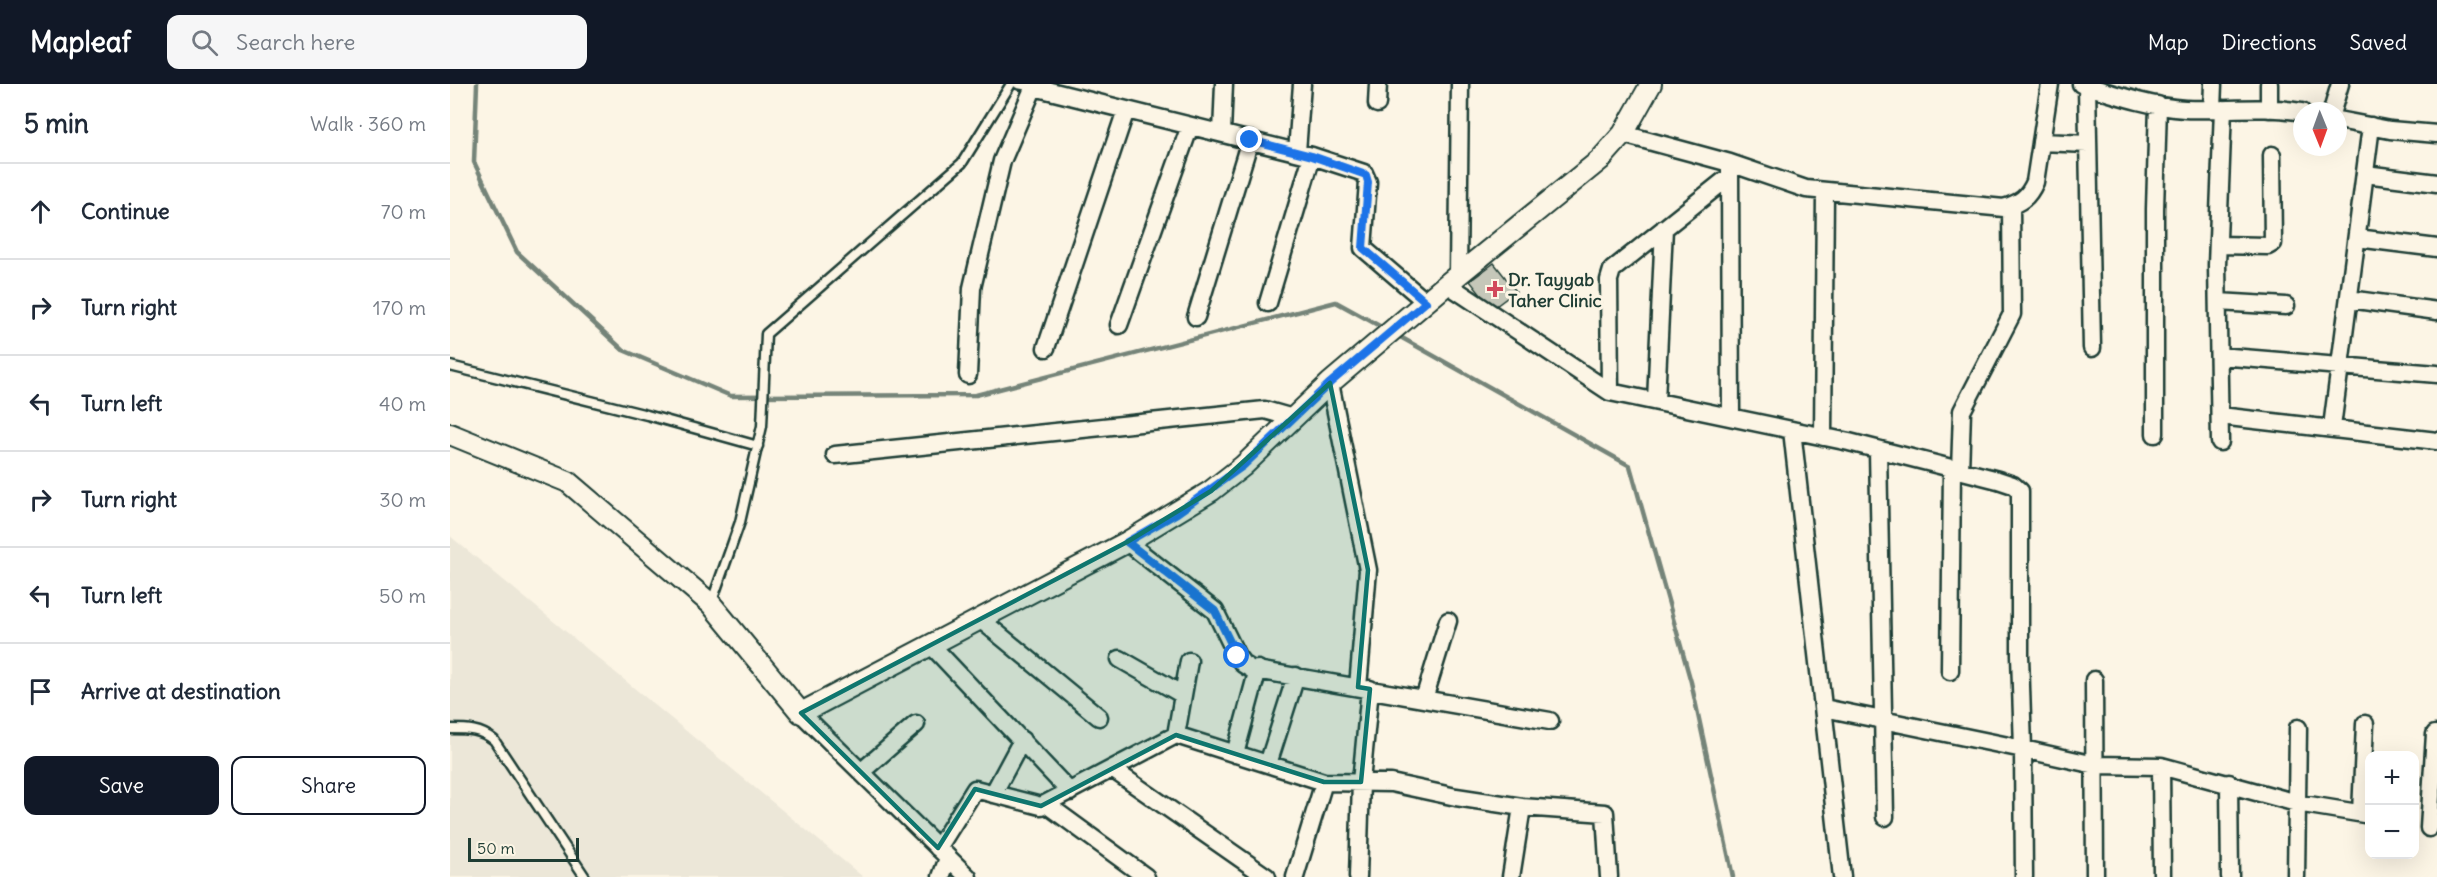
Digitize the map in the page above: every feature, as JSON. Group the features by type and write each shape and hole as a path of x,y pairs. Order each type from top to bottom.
{"street":[{"path":"1222,133 1224,84"},
{"path":"1268,303 1305,154 1302,84"},
{"path":"1377,104 1378,84"},
{"path":"1452,279 1460,84"},
{"path":"801,713 1127,542 1211,490 1243,466 1366,352 1600,159 1623,134 1651,84"},
{"path":"1623,134 1730,169 1806,189 2004,207 2018,204 2029,195 2035,182 2050,84"},
{"path":"2213,84 2218,109 2220,442"},
{"path":"2269,84 2269,108"},
{"path":"2335,102 2340,84"},
{"path":"968,375 972,288 1002,161 1029,85 1305,154 1366,175 1368,182 1363,248 1426,302"},
{"path":"2092,348 2088,144 2090,86 2158,105 2184,109 2269,108 2293,111"},
{"path":"2155,434 2155,209 2158,105"},
{"path":"1046,348 1126,110"},
{"path":"2347,122 2398,131 2437,134"},
{"path":"1119,325 1190,126"},
{"path":"2332,428 2371,126"},
{"path":"1196,316 1250,140"},
{"path":"2041,142 2088,144"},
{"path":"2218,245 2268,246 2273,243 2272,155"},
{"path":"1610,392 1610,275 1612,270 1664,228 1730,169"},
{"path":"1730,169 1731,417"},
{"path":"2365,174 2437,183"},
{"path":"1823,437 1826,191"},
{"path":"1950,671 1956,470 1962,411 2012,314 2011,206"},
{"path":"1656,401 1664,228"},
{"path":"2356,238 2437,248"},
{"path":"1452,279 1610,392 1878,450 2005,483 2020,491 2024,877"},
{"path":"2349,299 2437,311"},
{"path":"2218,302 2286,306"},
{"path":"2219,356 2437,374"},
{"path":"1330,383 1368,570 1358,877"},
{"path":"835,454 1265,410 1293,418"},
{"path":"2220,416 2437,441"},
{"path":"1792,430 1842,877"},
{"path":"450,434 568,482 711,604 801,713 968,877"},
{"path":"1878,450 1885,817"},
{"path":"1127,542 1215,611 1243,664 1258,669 1550,721"},
{"path":"980,619 1099,717"},
{"path":"1424,699 1448,621"},
{"path":"932,646 1070,792"},
{"path":"1120,659 1184,694"},
{"path":"1176,735 1190,661"},
{"path":"1235,754 1258,669"},
{"path":"1268,764 1296,676"},
{"path":"2094,680 2095,877"},
{"path":"1824,708 2095,765 2161,766 2297,803 2365,814"},
{"path":"861,772 916,724"},
{"path":"2365,724 2365,805"},
{"path":"2296,877 2298,728"},
{"path":"2427,828 2435,734"},
{"path":"941,877 943,853 975,789 1041,806 1176,735 1324,782 1391,783 1456,797 1522,807 1605,813 1609,877"},
{"path":"993,794 1022,740"},
{"path":"2161,766 2162,877"},
{"path":"1112,769 1267,877"},
{"path":"1295,877 1324,782"},
{"path":"2229,783 2230,877"},
{"path":"1046,804 1146,877"},
{"path":"1511,877 1522,807"}],"lane":[{"path":"711,604 740,522 758,446 765,386 764,346 769,330 962,163 1011,84"},
{"path":"450,366 647,415 758,446"},
{"path":"450,729 473,729 485,733 494,740 585,877"}],"highlighted area":[{"path":"1330,383 1368,570 1358,687 1370,689 1361,782 1324,782 1176,735 1041,806 975,789 938,848 801,713 1127,542 1211,491"}],"shaded area":[{"path":"450,536 863,877 450,877"}],"building":[{"path":"1494,263 1516,291 1492,309 1470,281"}],"waterway":[{"path":"477,84 474,162 517,252 623,350 731,396 976,395 1336,302 1385,329"},
{"path":"1395,334 1630,466 1691,682 1733,877"}],"place":[{"name":"Dr. Tayyab Taher Clinic","path":"1495,289"}],"route":[{"path":"1237,656 1215,611 1127,542 1177,513 1243,466 1330,383 1426,302 1363,248 1368,182 1364,173 1312,156 1250,140"}]}
